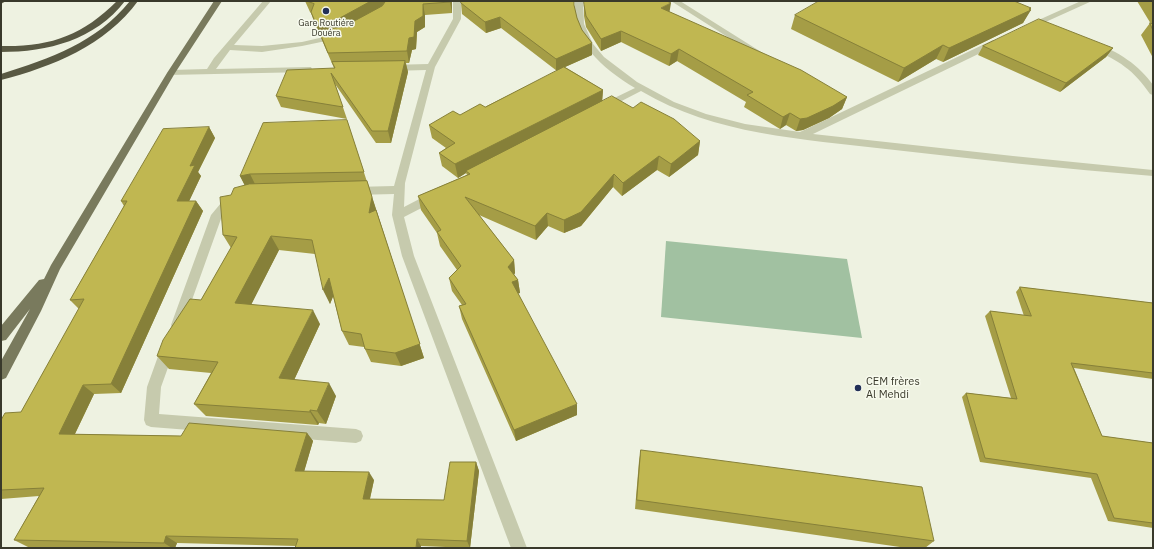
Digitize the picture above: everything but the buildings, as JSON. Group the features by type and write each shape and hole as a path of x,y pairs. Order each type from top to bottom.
{"highway":[{"path":"1,49 36,49 77,37 97,24 121,1"},
{"path":"1,77 40,64 89,42 112,27 122,18 134,1"}],"main road":[{"path":"1,374 35,311 55,268 171,72 218,1"},
{"path":"1,336 55,268"}],"street":[{"path":"210,72 217,60 266,1"},
{"path":"457,1 457,19 431,67 400,183 398,215 408,256 519,548"},
{"path":"579,1 578,12 582,33 595,53 612,68 642,88 673,106 703,116 748,127 803,135 1017,161 1153,173"},
{"path":"675,1 768,58"},
{"path":"1022,29 1033,21 1088,1"},
{"path":"1033,21 1050,28"},
{"path":"229,47 262,49 302,44 345,34"},
{"path":"803,135 850,109 1001,39"},
{"path":"1084,42 1118,57 1135,68 1149,84 1153,92"},
{"path":"384,68 431,67"},
{"path":"171,72 320,69"},
{"path":"593,113 642,88"},
{"path":"344,191 399,190"},
{"path":"398,215 440,193"},
{"path":"244,197 230,200 217,215 154,387 151,420 356,436"}],"green space":[{"path":"666,241 847,259 862,338 661,317"}],"place":[{"name":"Gare Routiére Douéra","path":"326,11"},
{"name":"CEM frères Al Mehdi","path":"858,388"}]}
